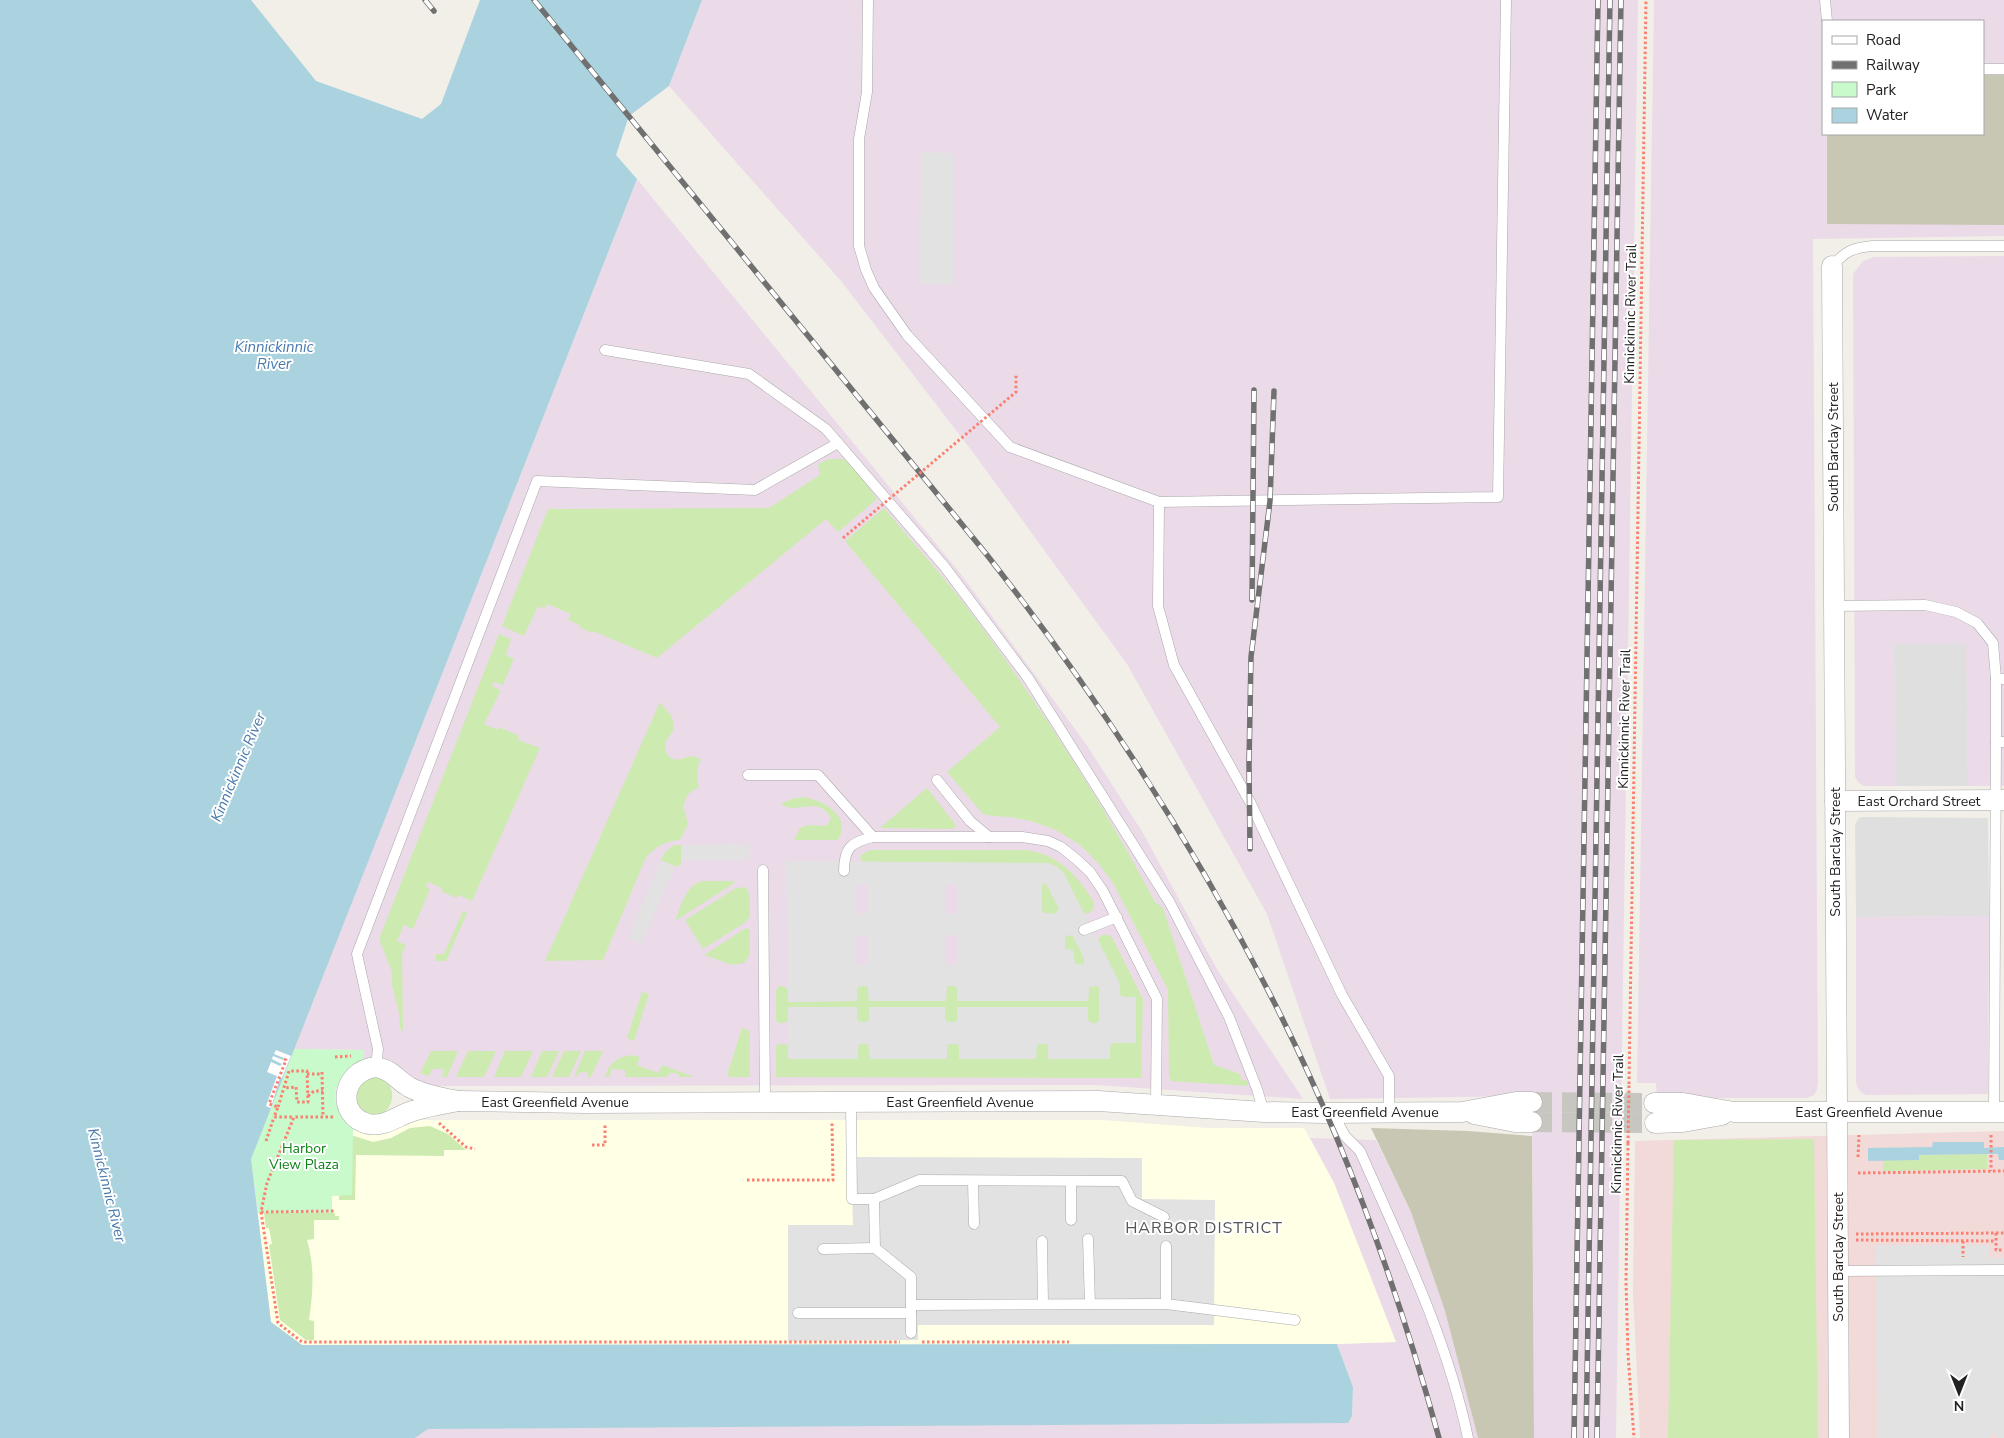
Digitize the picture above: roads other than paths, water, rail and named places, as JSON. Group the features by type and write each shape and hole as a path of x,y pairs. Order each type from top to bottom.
{"street":[{"name":"South Barclay Street","path":"1832,266 1839,1438"},
{"name":"East Orchard Street","path":"1835,801 2000,800"},
{"name":"East Greenfield Avenue","path":"458,1101 421,1092 401,1082 386,1069 376,1067 366,1068 358,1073 351,1081 346,1098 351,1111 361,1121 379,1125 388,1123 414,1110 458,1101 1098,1101 1264,1112 1462,1112 1516,1102 1532,1102"},
{"name":"East Greenfield Avenue","path":"1654,1103 1683,1103 1734,1112 1999,1112"},
{"name":"East Greenfield Avenue","path":"1462,1112 1515,1122 1532,1122"},
{"name":"East Greenfield Avenue","path":"1655,1123 1683,1122 1734,1112"}],"lane":[{"path":"868,0 867,92 859,139 859,246 874,288 907,334 1010,447 1159,502 1498,497 1506,0"},
{"path":"1825,0 1827,20"},
{"path":"1984,69 2004,69"},
{"path":"1832,266 1843,254 1854,248 1872,246 2004,246"},
{"path":"605,350 749,374 826,429 944,566 1028,678 1170,903 1229,1017 1264,1112"},
{"path":"376,1067 378,1049 357,954 537,482 755,490 838,443"},
{"path":"1159,502 1158,606 1174,665 1250,802 1342,995 1389,1076 1389,1112"},
{"path":"1834,606 1925,605 1956,612 1977,623 1993,643 2000,679 1999,1112"},
{"path":"748,775 818,774 873,838"},
{"path":"937,780 970,821 989,837"},
{"path":"844,871 844,858 850,847 858,841 873,838 1022,836 1048,841 1061,847 1090,872 1103,890 1157,999 1156,1104"},
{"path":"763,870 764,1102"},
{"path":"1084,930 1117,917"},
{"path":"852,1102 852,1199 874,1199 919,1180 1122,1181 1132,1201 1164,1217"},
{"path":"1333,1112 1346,1136 1360,1151 1412,1267 1438,1336 1462,1412 1468,1438"},
{"path":"973,1181 974,1224"},
{"path":"1072,1181 1072,1220"},
{"path":"874,1199 875,1248"},
{"path":"1088,1239 1090,1304"},
{"path":"1042,1241 1043,1304"},
{"path":"1166,1246 1166,1304"},
{"path":"823,1249 875,1248 911,1277 910,1338"},
{"path":"1838,1271 2004,1270"},
{"path":"798,1313 1043,1304 1166,1304 1295,1320"}],"water":[{"name":"Kinnickinnic River","path":"0,0 251,0 316,81 422,119 441,104 480,0 702,0 669,86 629,116 616,155 637,179 251,1159 271,1322 302,1345 1337,1344 1353,1387 1352,1416 1348,1423 428,1429 415,1438 0,1438"},
{"path":"1933,1142 1984,1142 1984,1148 2004,1147 2004,1160 1999,1160 1998,1154 1987,1154 1919,1155 1919,1160 1868,1161 1868,1148 1932,1147"}],"tunnel":[{"path":"1532,1102 1654,1103"},
{"path":"1532,1122 1655,1123"}],"railway":[{"path":"425,0 434,11"},
{"path":"534,0 987,555 1069,665 1146,778 1182,836 1249,955 1281,1016 1328,1118 1350,1170 1389,1276 1439,1438"},
{"path":"1574,1438 1598,0"},
{"path":"1586,1438 1610,0"},
{"path":"1597,1438 1621,0"},
{"path":"1252,600 1254,390"},
{"path":"1250,849 1251,657 1270,501 1274,391"}],"district":[{"name":"HARBOR DISTRICT","path":"1204,1227"}],"park label":[{"name":"Harbor View Plaza","path":"304,1156"}]}
